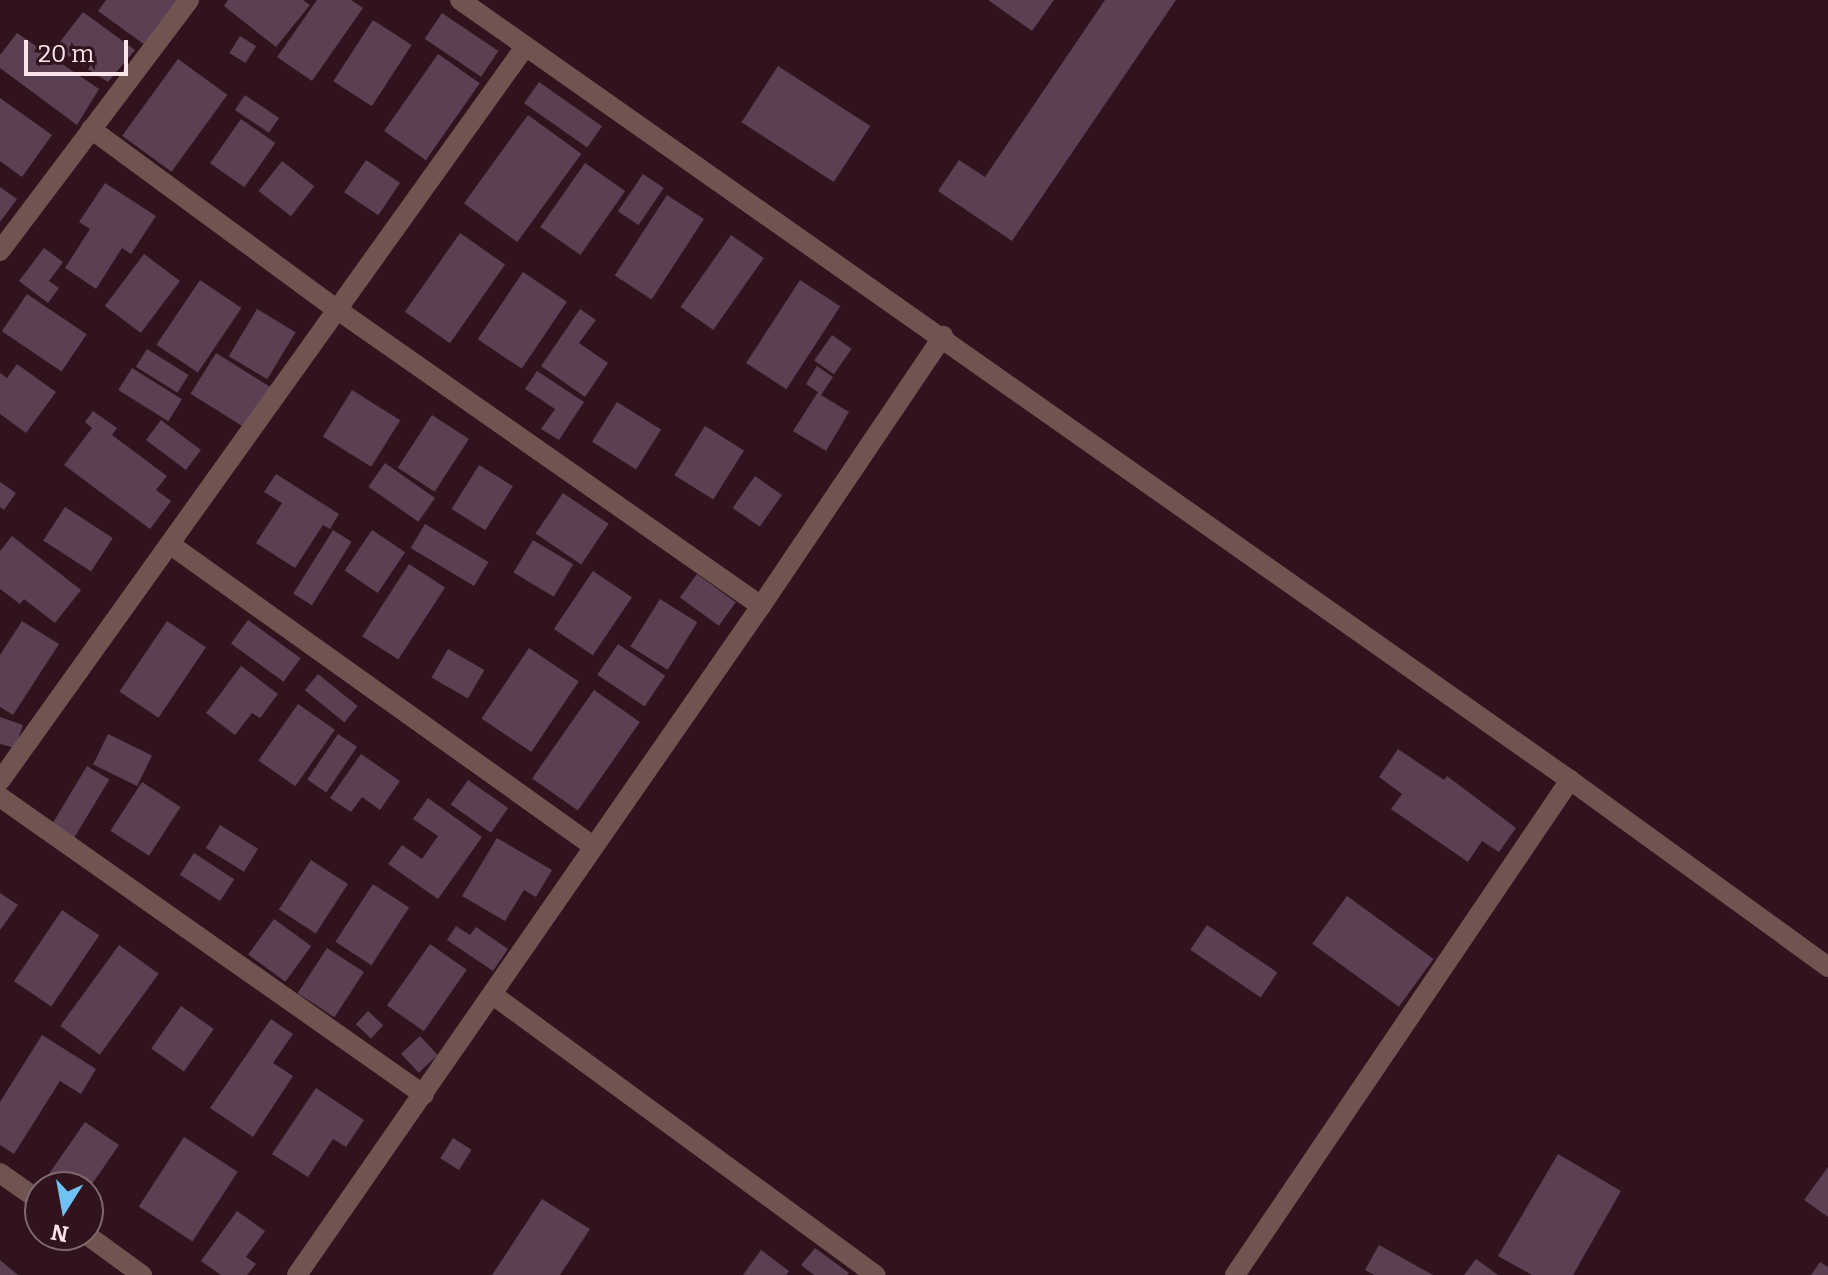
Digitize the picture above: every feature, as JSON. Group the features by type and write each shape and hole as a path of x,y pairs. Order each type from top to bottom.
{"street":[{"path":"0,251 189,0"},
{"path":"460,0 943,336 1570,780 1828,967"},
{"path":"0,781 6,759 171,545 335,308 525,47"},
{"path":"91,129 335,308 761,606"},
{"path":"297,1275 761,606 943,336"},
{"path":"171,545 593,846"},
{"path":"1235,1275 1570,780"},
{"path":"0,797 424,1095"},
{"path":"493,995 875,1275"},
{"path":"0,1173 24,1190"},
{"path":"104,1247 142,1275"}],"building":[{"path":"106,0 179,0 145,45 98,11"},
{"path":"228,0 303,0 310,5 276,47 224,6"},
{"path":"317,0 351,0 363,8 312,81 277,57"},
{"path":"988,0 1054,0 1032,31"},
{"path":"1105,0 1176,0 1012,241 938,191 959,160 985,177"},
{"path":"83,12 135,50 108,82 55,48"},
{"path":"442,13 498,51 481,77 425,39"},
{"path":"373,20 412,45 372,106 333,81"},
{"path":"17,33 99,89 77,125 0,68 0,55"},
{"path":"240,36 256,46 246,63 229,53"},
{"path":"438,54 480,83 426,160 384,131"},
{"path":"178,59 227,95 172,172 122,136"},
{"path":"778,66 870,126 834,182 742,122"},
{"path":"539,82 602,126 587,147 524,103"},
{"path":"245,95 279,118 269,133 235,110"},
{"path":"0,98 52,135 22,177 0,161"},
{"path":"528,115 581,154 517,242 464,203"},
{"path":"241,119 275,143 244,187 210,163"},
{"path":"366,160 400,183 378,215 344,192"},
{"path":"282,161 314,186 291,216 259,191"},
{"path":"585,163 625,191 580,255 540,227"},
{"path":"643,174 664,188 639,225 618,211"},
{"path":"105,183 156,216 131,254 122,248 96,289 65,268 90,229 79,222"},
{"path":"0,187 17,199 0,222"},
{"path":"667,195 704,219 652,299 615,276"},
{"path":"460,233 505,265 450,343 405,312"},
{"path":"731,235 764,258 713,330 681,307"},
{"path":"44,248 63,262 49,281 59,288 48,303 19,281"},
{"path":"144,254 180,281 141,333 105,306"},
{"path":"523,272 567,302 522,369 478,339"},
{"path":"200,280 241,308 198,373 156,345"},
{"path":"800,280 840,306 786,389 746,363"},
{"path":"27,294 87,334 62,372 2,331"},
{"path":"257,309 296,332 267,379 229,356"},
{"path":"580,309 596,320 579,343 608,363 585,397 541,366"},
{"path":"832,335 852,349 834,374 814,360"},
{"path":"147,349 189,375 177,393 136,367"},
{"path":"216,353 272,388 247,429 191,394"},
{"path":"17,364 56,392 26,433 0,414 0,373 7,378"},
{"path":"817,366 833,377 821,395 849,412 826,451 793,431 818,392 806,384"},
{"path":"132,368 182,399 168,421 118,390"},
{"path":"537,371 584,402 559,440 541,429 555,409 525,389"},
{"path":"352,390 400,420 371,467 323,437"},
{"path":"617,402 661,430 636,469 592,442"},
{"path":"93,411 117,428 112,435 167,476 156,490 171,501 150,529 64,465 92,428 85,422"},
{"path":"432,415 469,439 435,492 398,468"},
{"path":"161,420 201,450 186,470 146,440"},
{"path":"705,426 744,450 713,500 674,475"},
{"path":"385,463 435,498 418,522 368,487"},
{"path":"479,465 513,486 485,530 451,509"},
{"path":"276,474 339,514 330,529 323,525 295,568 256,543 282,503 264,492"},
{"path":"755,476 782,495 760,527 733,508"},
{"path":"0,482 16,493 4,510 0,507"},
{"path":"563,493 609,524 581,564 536,534"},
{"path":"65,507 113,538 91,572 43,541"},
{"path":"425,524 488,562 474,586 411,548"},
{"path":"333,530 352,542 312,605 293,594"},
{"path":"372,530 405,552 378,593 345,571"},
{"path":"12,536 81,590 55,623 24,599 20,604 0,589 0,551"},
{"path":"533,540 573,564 554,597 513,573"},
{"path":"409,564 445,587 398,660 362,636"},
{"path":"593,571 632,597 593,655 554,629"},
{"path":"697,574 736,602 719,626 680,597"},
{"path":"660,599 697,622 668,670 630,646"},
{"path":"248,620 301,658 284,682 231,643"},
{"path":"22,621 59,644 13,715 0,707 0,655"},
{"path":"167,621 206,647 158,718 119,691"},
{"path":"618,644 665,676 645,707 597,675"},
{"path":"529,648 579,682 531,752 481,718"},
{"path":"448,649 484,670 468,699 432,678"},
{"path":"241,666 278,694 260,718 252,713 235,735 206,713"},
{"path":"318,674 358,706 344,722 305,690"},
{"path":"594,690 640,722 578,811 532,778"},
{"path":"298,704 335,730 295,786 258,761"},
{"path":"0,717 23,725 15,748 0,744"},
{"path":"108,734 152,755 137,786 93,765"},
{"path":"338,734 357,747 326,792 307,780"},
{"path":"1398,749 1444,780 1447,776 1516,828 1499,852 1482,841 1468,862 1391,809 1402,794 1379,777"},
{"path":"361,754 400,781 380,810 362,797 351,812 330,798"},
{"path":"87,766 109,779 71,843 49,829"},
{"path":"468,780 508,808 491,833 451,805"},
{"path":"142,782 181,807 149,856 110,831"},
{"path":"428,798 482,837 438,899 388,864 402,845 422,859 438,836 413,819"},
{"path":"220,825 258,849 244,872 206,848"},
{"path":"497,838 552,870 536,897 524,890 505,921 462,896"},
{"path":"194,853 234,879 220,901 180,875"},
{"path":"311,860 348,884 316,933 279,909"},
{"path":"373,884 409,907 371,965 335,942"},
{"path":"0,893 18,905 0,930"},
{"path":"1347,896 1434,959 1399,1007 1312,944"},
{"path":"62,910 99,935 51,1006 14,981"},
{"path":"274,919 311,946 285,982 248,955"},
{"path":"1207,925 1277,973 1261,997 1190,950"},
{"path":"456,926 470,935 476,927 508,949 493,971 447,940"},
{"path":"430,944 467,970 424,1031 387,1005"},
{"path":"119,945 159,974 100,1055 60,1026"},
{"path":"327,948 364,972 334,1017 298,993"},
{"path":"181,1006 214,1029 184,1072 151,1049"},
{"path":"368,1011 383,1025 371,1038 356,1024"},
{"path":"271,1019 293,1034 273,1063 293,1076 253,1137 210,1108"},
{"path":"42,1035 96,1069 81,1094 60,1081 14,1154 0,1145 0,1102"},
{"path":"420,1036 438,1055 419,1073 401,1054"},
{"path":"316,1088 364,1120 346,1147 333,1139 308,1177 272,1154"},
{"path":"85,1122 119,1145 101,1171 51,1171"},
{"path":"184,1137 238,1172 192,1241 139,1207"},
{"path":"453,1138 472,1150 459,1170 440,1158"},
{"path":"1558,1154 1621,1191 1573,1275 1532,1275 1498,1256"},
{"path":"1828,1167 1828,1217 1804,1200"},
{"path":"542,1199 590,1229 560,1275 492,1275"},
{"path":"237,1211 265,1231 246,1257 256,1264 247,1275 221,1275 201,1261"},
{"path":"1379,1245 1433,1275 1374,1275 1365,1270"},
{"path":"815,1248 849,1273 814,1275 801,1265"},
{"path":"761,1250 789,1271 786,1275 743,1275"},
{"path":"1476,1259 1498,1275 1464,1275"},
{"path":"0,1260 18,1275 0,1275"},
{"path":"1820,1262 1828,1267 1828,1275 1811,1275"}]}
